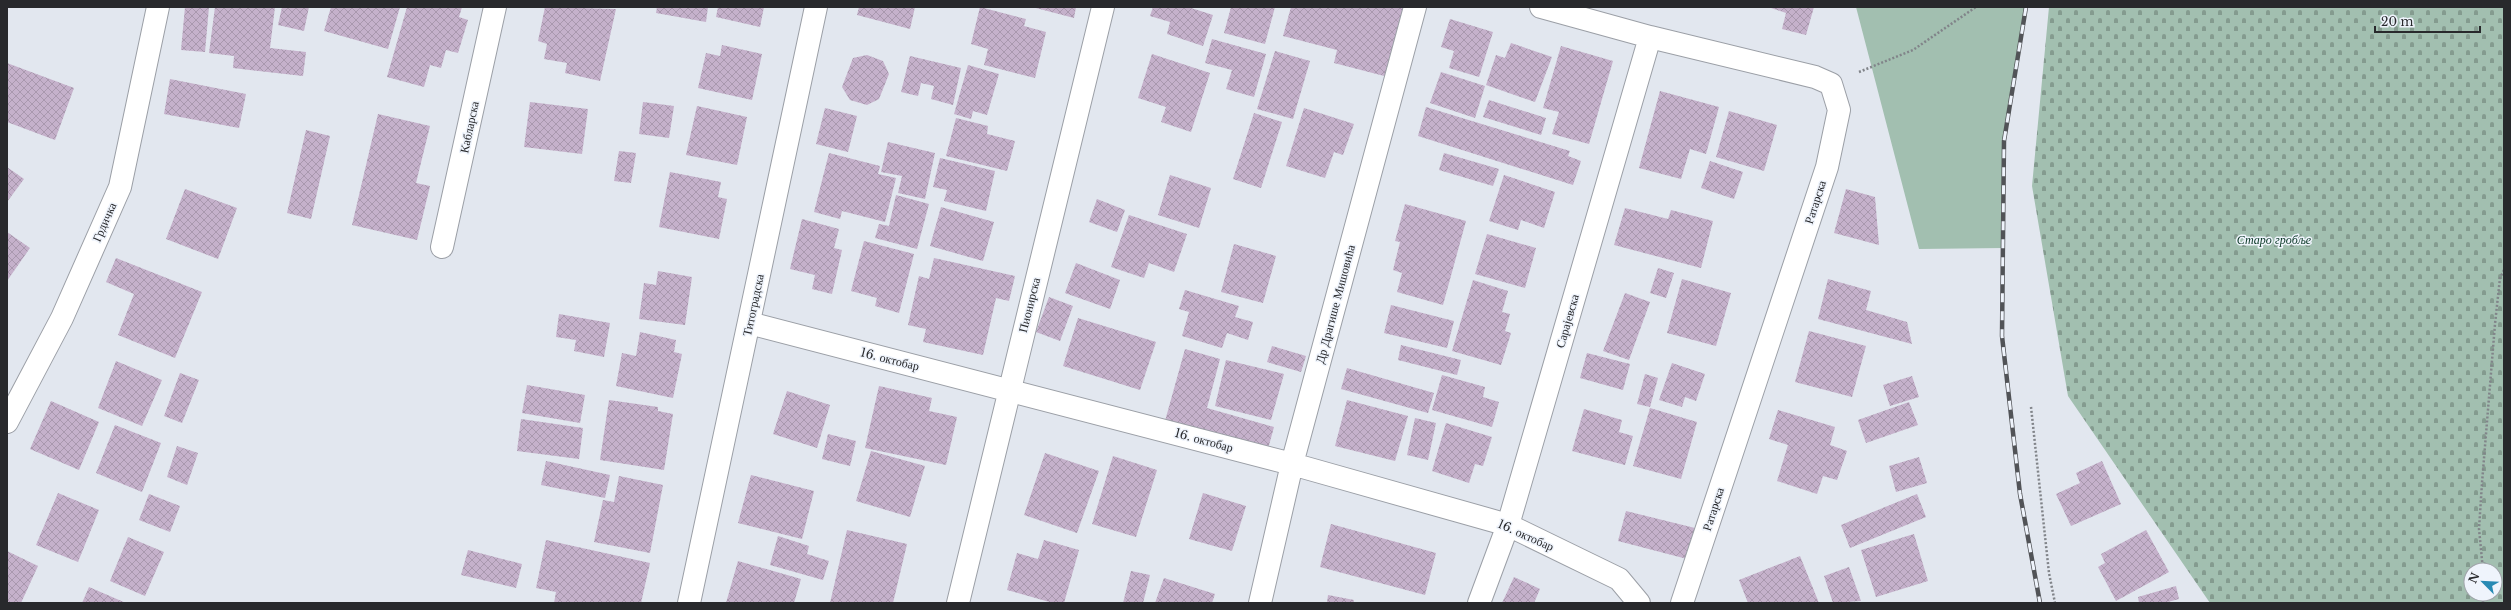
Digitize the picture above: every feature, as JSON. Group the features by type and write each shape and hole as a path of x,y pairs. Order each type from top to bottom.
{"street":[{"name":"Грдичка","path":"7,422 62,318 120,186 158,7"},
{"name":"Кабларска","path":"442,247 495,7"},
{"name":"Титоградска","path":"689,603 816,7"},
{"name":"Пионирска","path":"958,603 1008,388 1103,7"},
{"name":"Др Драгише Мишовића","path":"1260,603 1292,464 1416,7"},
{"path":"1541,7 1650,37 1815,77 1831,84"},
{"name":"Сарајевска","path":"1479,603 1508,525 1650,37"},
{"name":"Ратарска","path":"1682,603 1827,167 1839,110 1831,84"},
{"name":"16. октобар","path":"749,323 1008,388 1292,464 1508,525 1619,579 1639,603"}],"path":[{"path":"1831,84 1913,50 1976,7"},
{"path":"2482,562 2479,529 2482,483 2494,324 2500,278 2504,270"},
{"path":"2031,407 2049,573 2055,603"}],"green space":[{"path":"1856,7 2026,7 2004,141 2003,248 1919,249"},
{"name":"Старо гробље","path":"2049,7 2504,7 2504,603 2210,603 2068,396 2032,186"}],"building":[{"path":"185,7 209,7 205,52 181,50"},
{"path":"215,7 275,7 270,48 306,52 303,76 233,68 234,56 209,53"},
{"path":"282,7 309,7 304,31 278,25"},
{"path":"331,7 400,7 388,49 324,31"},
{"path":"407,7 462,7 459,17 468,20 458,53 446,50 441,68 430,65 424,87 387,77"},
{"path":"545,7 616,9 600,81 565,73 567,63 544,59 547,44 538,41"},
{"path":"657,7 708,7 706,22 656,13"},
{"path":"718,7 764,7 760,27 716,17"},
{"path":"859,7 915,7 910,29 857,15"},
{"path":"980,7 1026,19 1024,26 1046,32 1035,78 984,65 988,49 971,44"},
{"path":"1032,7 1076,7 1074,18"},
{"path":"1153,7 1188,7 1213,15 1203,46 1167,34 1170,22 1150,16"},
{"path":"1231,7 1275,7 1265,44 1224,33"},
{"path":"1291,7 1405,7 1388,77 1334,63 1337,50 1283,36"},
{"path":"1768,7 1814,7 1806,35 1782,29 1786,13"},
{"path":"1450,19 1493,32 1479,77 1449,68 1454,51 1441,47"},
{"path":"1212,39 1266,54 1254,97 1226,89 1232,70 1205,63"},
{"path":"1511,43 1552,57 1535,102 1486,85 1496,55 1505,58"},
{"path":"722,45 762,54 752,100 698,88 706,53 720,56"},
{"path":"1561,46 1613,61 1589,144 1552,134 1559,112 1543,108"},
{"path":"1275,51 1310,61 1293,119 1257,109"},
{"path":"1152,54 1210,73 1191,132 1161,122 1166,107 1138,98"},
{"path":"867,55 883,61 889,74 879,99 867,105 850,100 842,87 853,58"},
{"path":"910,56 961,68 953,105 931,99 934,86 921,83 918,96 901,92"},
{"path":"7,63 74,88 55,140 7,122"},
{"path":"968,65 999,74 987,115 973,111 971,119 954,114"},
{"path":"1441,72 1485,86 1475,118 1430,103"},
{"path":"170,79 246,94 239,128 164,114"},
{"path":"1660,91 1719,107 1706,154 1690,149 1681,179 1639,168"},
{"path":"1489,100 1546,118 1541,135 1483,117"},
{"path":"530,102 588,109 582,154 524,147"},
{"path":"643,102 674,106 669,138 639,134"},
{"path":"697,106 747,117 737,165 686,155"},
{"path":"1426,107 1570,151 1568,156 1581,161 1573,185 1418,136"},
{"path":"825,108 857,116 848,152 816,144"},
{"path":"1304,108 1354,124 1343,155 1334,152 1325,178 1286,166"},
{"path":"1729,111 1777,125 1764,171 1716,157"},
{"path":"1254,113 1282,122 1261,188 1233,179"},
{"path":"378,114 430,126 416,183 430,186 417,240 352,225"},
{"path":"956,118 988,126 987,134 1015,141 1007,171 946,156"},
{"path":"306,130 330,136 311,219 287,213"},
{"path":"888,142 935,153 925,199 898,193 902,176 881,172"},
{"path":"619,151 636,153 631,183 614,181"},
{"path":"829,153 880,166 878,174 896,178 885,222 842,211 840,219 814,212"},
{"path":"1444,153 1499,169 1493,186 1439,170"},
{"path":"940,158 995,171 986,211 944,201 947,190 933,187"},
{"path":"1710,161 1743,172 1734,199 1701,188"},
{"path":"7,167 24,179 7,202"},
{"path":"670,172 721,182 718,197 727,199 719,239 659,227"},
{"path":"1170,175 1211,188 1199,228 1158,215"},
{"path":"1504,175 1555,192 1544,228 1521,220 1518,230 1489,221"},
{"path":"185,189 237,208 218,259 166,239"},
{"path":"1846,189 1875,197 1879,245 1834,233"},
{"path":"896,195 929,204 917,249 875,238 879,224 889,226"},
{"path":"1097,199 1125,210 1117,232 1089,222"},
{"path":"1405,204 1466,221 1443,305 1397,292 1402,273 1393,270 1400,242 1395,241"},
{"path":"941,207 994,222 983,261 930,246"},
{"path":"1625,208 1668,219 1671,210 1713,221 1701,268 1614,245"},
{"path":"1129,215 1187,234 1174,272 1149,263 1144,278 1111,267"},
{"path":"802,219 839,229 834,248 842,250 832,294 812,289 815,275 790,269"},
{"path":"7,232 30,248 7,281"},
{"path":"1487,234 1536,248 1525,288 1475,274"},
{"path":"864,241 914,254 899,313 875,306 877,298 851,291"},
{"path":"1234,244 1276,256 1263,303 1221,292"},
{"path":"116,258 202,292 175,358 118,335 134,294 106,282"},
{"path":"934,258 1015,276 1009,301 996,298 983,355 923,342 926,329 908,325 919,276 929,279"},
{"path":"1076,263 1120,280 1110,309 1065,293"},
{"path":"1658,268 1674,273 1666,298 1650,293"},
{"path":"658,271 692,277 685,325 639,319 644,283 656,285"},
{"path":"1682,279 1731,293 1716,346 1667,333"},
{"path":"1828,279 1871,291 1866,310 1907,322 1912,344 1818,319"},
{"path":"1473,280 1508,291 1502,312 1510,314 1505,331 1511,333 1501,365 1452,351"},
{"path":"1185,290 1239,306 1235,317 1253,322 1248,340 1227,333 1222,348 1182,336 1189,312 1179,309"},
{"path":"1625,293 1650,302 1629,360 1603,351"},
{"path":"1049,297 1073,306 1060,341 1036,332"},
{"path":"1391,305 1454,321 1447,348 1384,333"},
{"path":"559,314 610,323 604,357 574,351 576,340 556,337"},
{"path":"1078,318 1156,342 1140,390 1063,366"},
{"path":"1809,331 1866,346 1852,397 1795,382"},
{"path":"640,332 676,340 674,352 682,354 673,398 616,386 622,353 636,356"},
{"path":"1401,345 1461,360 1457,375 1398,360"},
{"path":"1272,346 1306,356 1301,372 1267,362"},
{"path":"1185,349 1220,359 1207,408 1274,427 1268,449 1165,421"},
{"path":"1587,353 1630,364 1623,390 1580,378"},
{"path":"1226,360 1284,374 1271,420 1215,406"},
{"path":"116,361 162,380 142,426 98,408"},
{"path":"1672,363 1705,374 1696,401 1685,397 1682,407 1659,400"},
{"path":"1347,368 1434,393 1428,413 1341,389"},
{"path":"180,373 199,380 182,423 164,416"},
{"path":"1645,374 1658,378 1650,407 1637,404"},
{"path":"1442,375 1485,387 1483,397 1499,402 1492,427 1432,410"},
{"path":"1912,376 1919,397 1890,406 1883,385"},
{"path":"527,385 585,395 580,423 522,413"},
{"path":"879,386 932,398 929,411 957,417 946,465 865,448"},
{"path":"787,391 830,405 817,448 773,434"},
{"path":"609,400 658,407 658,411 673,414 664,470 600,460"},
{"path":"1347,400 1408,416 1395,461 1335,446"},
{"path":"51,401 99,422 79,470 30,449"},
{"path":"1909,402 1918,425 1866,443 1858,420"},
{"path":"1650,408 1697,422 1681,479 1633,466"},
{"path":"1584,409 1622,420 1619,432 1633,436 1625,465 1572,451"},
{"path":"1778,410 1835,427 1830,445 1847,451 1837,480 1823,476 1817,494 1777,481 1788,445 1769,439"},
{"path":"1415,418 1436,423 1428,460 1407,455"},
{"path":"521,419 583,428 579,459 517,451"},
{"path":"1446,423 1492,437 1483,466 1475,464 1469,483 1432,471"},
{"path":"115,425 161,443 142,492 96,473"},
{"path":"828,434 856,441 850,466 822,459"},
{"path":"177,446 198,453 187,485 167,477"},
{"path":"871,451 925,466 910,517 856,501"},
{"path":"1045,453 1099,471 1077,533 1024,515"},
{"path":"1113,456 1157,470 1136,537 1092,524"},
{"path":"1919,457 1927,483 1896,492 1889,466"},
{"path":"546,461 610,475 605,498 541,485"},
{"path":"2102,461 2121,504 2071,526 2056,494 2080,483 2076,473"},
{"path":"751,475 814,491 802,539 738,523"},
{"path":"619,476 663,485 650,553 594,542 603,500 614,502"},
{"path":"58,493 99,510 78,562 36,545"},
{"path":"1203,493 1246,506 1232,551 1189,539"},
{"path":"149,494 180,506 170,532 139,520"},
{"path":"1917,494 1926,517 1850,548 1841,525"},
{"path":"1626,511 1695,528 1687,559 1618,541"},
{"path":"1331,524 1436,553 1425,595 1320,567"},
{"path":"847,530 907,544 893,603 830,603"},
{"path":"2146,530 2169,572 2116,601 2098,567 2105,563 2101,554"},
{"path":"1914,534 1928,581 1876,597 1861,550"},
{"path":"778,536 809,546 807,554 829,561 823,580 770,565"},
{"path":"128,537 164,552 145,596 110,581"},
{"path":"546,540 650,563 641,603 554,603 556,592 536,588"},
{"path":"1044,540 1079,550 1064,603 1053,603 1007,590 1017,553 1038,559"},
{"path":"468,550 522,564 516,588 461,575"},
{"path":"7,551 38,566 21,603 7,603"},
{"path":"1800,556 1819,603 1748,603 1739,580"},
{"path":"738,561 801,579 794,603 726,603"},
{"path":"1849,567 1861,601 1833,603 1824,576"},
{"path":"1131,571 1150,575 1143,603 1123,603"},
{"path":"1514,577 1540,589 1534,603 1502,603"},
{"path":"1164,578 1215,594 1212,603 1155,603"},
{"path":"2176,586 2179,599 2164,603 2139,603 2138,597"},
{"path":"89,587 126,603 82,603"},
{"path":"1328,595 1354,600 1353,603 1327,603"}],"railway":[{"path":"2026,7 2004,141 2002,336 2020,494 2040,603"}]}
